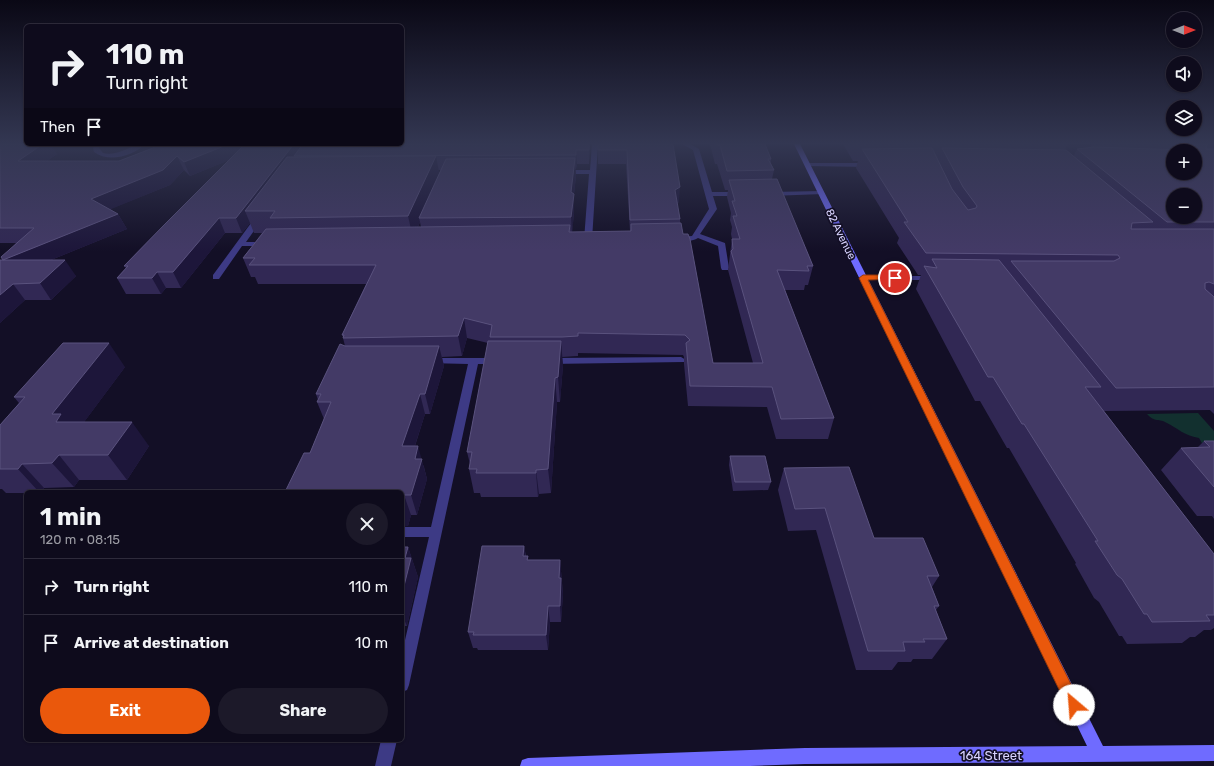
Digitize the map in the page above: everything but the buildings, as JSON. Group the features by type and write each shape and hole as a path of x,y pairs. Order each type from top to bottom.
{"street":[{"path":"588,240 592,180"},
{"path":"671,239 694,238 713,209 705,180"},
{"name":"82 Avenue","path":"814,180 1099,754"},
{"path":"764,194 821,193"},
{"path":"709,194 748,194"},
{"path":"216,277 264,212"},
{"path":"696,235 722,245 725,268"},
{"path":"240,244 272,244"},
{"path":"863,278 940,278"},
{"path":"538,361 681,360"},
{"path":"404,676 474,361"},
{"path":"421,362 506,361"},
{"path":"404,532 436,532"},
{"path":"383,766 389,742"},
{"name":"164 Street","path":"528,766 805,756 1214,753"}],"green space":[{"path":"1198,413 1214,431 1214,455 1203,445 1199,438 1185,434 1164,422 1150,417 1147,414"}],"route":[{"path":"895,278 863,278 1074,705"}]}
